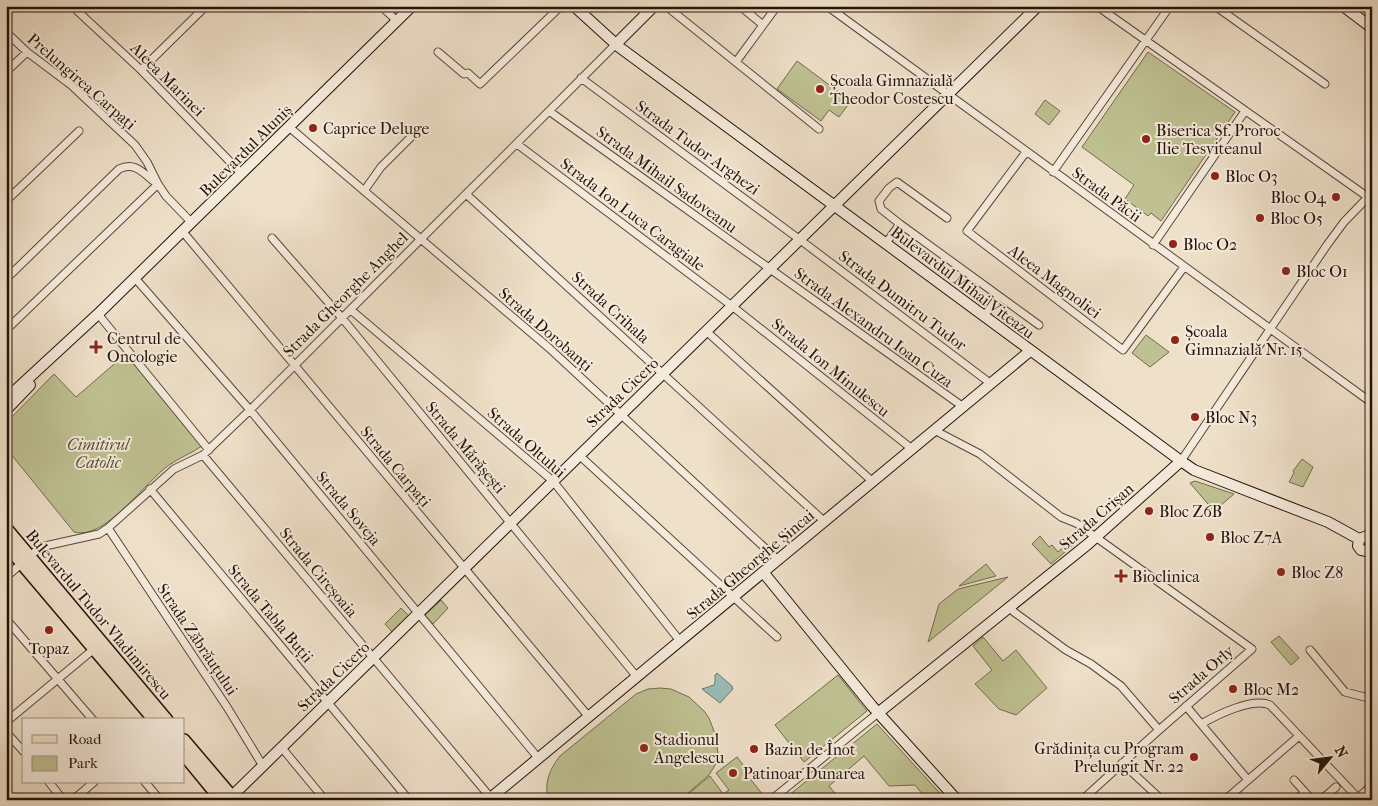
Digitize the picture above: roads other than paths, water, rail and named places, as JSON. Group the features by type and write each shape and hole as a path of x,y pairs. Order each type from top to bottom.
{"main road":[{"name":"Bulevardul Tudor Vladimirescu","path":"6,528 25,560 94,649 152,718"},
{"name":"Bulevardul Tudor Vladimirescu","path":"6,544 25,560 165,718"},
{"path":"185,741 229,799"},
{"path":"185,756 229,799"}],"street":[{"name":"Aleea Marinei","path":"72,6 141,70 242,174"},
{"path":"141,70 206,6"},
{"path":"381,6 397,21"},
{"name":"Bulevardul Aluniș","path":"6,399 183,232 412,6"},
{"path":"438,52 464,74 468,73 480,84 561,6"},
{"name":"Bulevardul Mihai Viteazu","path":"574,6 616,44 1182,462 1194,470 1328,522 1359,539 1359,549 1364,552 1371,544"},
{"name":"Strada Gheorghe Anghel","path":"6,577 37,550 45,546 99,534 174,469 206,452 654,6"},
{"path":"666,6 819,129"},
{"path":"740,6 763,25"},
{"path":"736,62 777,6"},
{"name":"Strada Păcii","path":"827,6 1372,403"},
{"name":"Strada Cicero","path":"229,799 1038,6"},
{"path":"1097,6 1370,197"},
{"path":"1053,172 1170,6"},
{"path":"1215,6 1325,84"},
{"path":"1343,6 1372,28"},
{"name":"Prelungirea Carpați","path":"6,32 27,52 71,85 135,145 166,196 192,223"},
{"path":"6,72 27,52"},
{"name":"Strada Tudor Arghezi","path":"581,78 799,239"},
{"name":"Strada Mihail Sadoveanu","path":"549,111 770,269"},
{"path":"1153,245 1245,111"},
{"name":"Strada Dorobanți","path":"289,127 549,348 778,560"},
{"path":"6,201 79,131"},
{"path":"364,191 381,167 414,134"},
{"name":"Strada Ion Luca Caragiale","path":"517,144 732,306"},
{"name":"Aleea Magnoliei","path":"1026,152 967,231 1123,350 1184,267"},
{"path":"6,279 119,169 125,166 137,168 158,184 6,330"},
{"path":"947,218 897,182 889,188 879,201 881,209 900,224 1039,325"},
{"name":"Strada Crihala","path":"466,194 825,522"},
{"name":"Strada Crișan","path":"771,800 1095,538 1182,462 1327,245 1344,222 1370,197"},
{"path":"886,243 900,224"},
{"name":"Strada Carpați","path":"183,232 589,717"},
{"name":"Strada Mărășești","path":"272,238 342,318 637,677"},
{"name":"Strada Dumitru Tudor","path":"799,239 990,383"},
{"name":"Strada Alexandru Ioan Cuza","path":"770,269 962,406"},
{"name":"Strada Soveja","path":"135,278 250,410 539,759"},
{"path":"984,316 999,296"},
{"name":"Strada Ion Minulescu","path":"732,306 912,449"},
{"name":"Strada Oltului","path":"350,310 553,481 680,641"},
{"name":"Bulevardul Aluniș","path":"6,410 98,314"},
{"name":"Strada Cireșoaia","path":"98,314 206,452 489,799"},
{"path":"706,331 873,482"},
{"name":"Strada Gheorghe Șincai","path":"489,799 1030,351"},
{"name":"Strada Orly","path":"934,430 980,454 1061,517 1076,523 1252,649 1082,800"},
{"path":"579,455 734,596 777,638"},
{"name":"Strada Tabla Buții","path":"150,490 409,800"},
{"name":"Strada Zăbrăuțului","path":"108,528 263,766"},
{"path":"763,572 878,713 957,800"},
{"path":"1010,607 1014,612 1060,645 1091,664 1121,686 1159,730"},
{"path":"6,619 91,718"},
{"path":"6,722 94,649"},
{"path":"1310,650 1345,692 1371,698"},
{"path":"1201,724 1211,718 1253,702 1264,703 1270,706 1357,799 1372,785"},
{"path":"1186,706 1248,780"},
{"path":"6,732 22,750"},
{"path":"1225,800 1299,736"},
{"path":"282,748 325,800"},
{"path":"1122,763 1162,800"},
{"path":"1294,780 1312,800"},
{"path":"51,784 63,800"},
{"path":"73,800 92,784"},
{"path":"147,784 160,800"},
{"path":"1321,800 1336,787"},
{"path":"1296,800 1305,792"}],"water":[{"path":"717,673 733,689 720,703 702,689 714,685"}],"place":[{"name":"Școala Gimnazială Theodor Costescu","path":"820,89"},
{"name":"Caprice Deluge","path":"313,128"},
{"name":"Biserica Sf. Proroc Ilie Tesviteanul","path":"1146,139"},
{"name":"Bloc O3","path":"1215,176"},
{"name":"Bloc O4","path":"1336,197"},
{"name":"Bloc O5","path":"1260,218"},
{"name":"Bloc O2","path":"1173,244"},
{"name":"Bloc O1","path":"1286,271"},
{"name":"Școala Gimnazială Nr. 15","path":"1175,340"},
{"name":"Centrul de Oncologie","path":"96,347"},
{"name":"Bloc N3","path":"1195,417"},
{"name":"Bloc Z6B","path":"1149,511"},
{"name":"Bloc Z7A","path":"1210,537"},
{"name":"Bloc Z8","path":"1281,572"},
{"name":"Bioclinica","path":"1121,576"},
{"name":"Topaz","path":"49,630"},
{"name":"Bloc M2","path":"1233,689"},
{"name":"Stadionul Angelescu","path":"644,748"},
{"name":"Bazin de Înot","path":"754,749"},
{"name":"Grădinița cu Program Prelungit Nr. 22","path":"1194,757"},
{"name":"Patinoar Dunarea","path":"733,773"}],"park label":[{"name":"Cimitirul Catolic","path":"98,453"}]}
